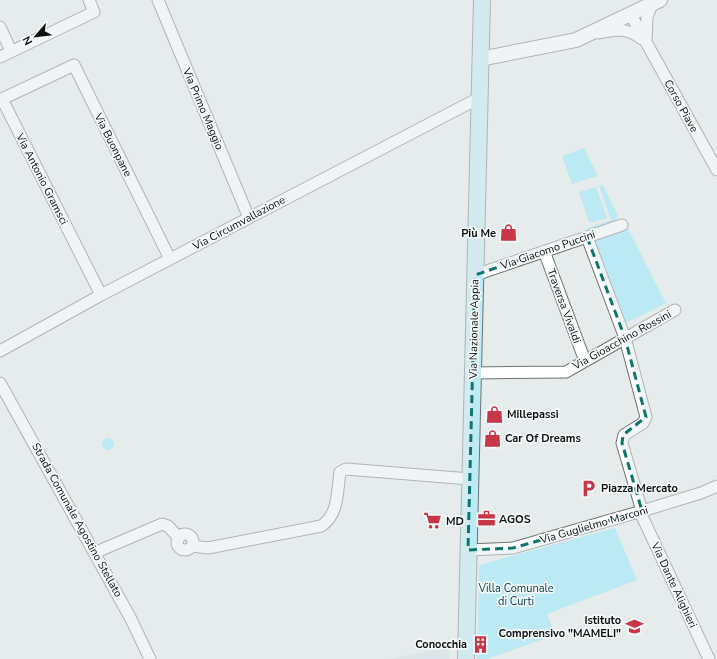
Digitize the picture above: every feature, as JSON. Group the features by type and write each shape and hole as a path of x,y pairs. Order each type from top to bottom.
{"main road":[{"name":"Via Nazionale Appia","path":"466,659 482,0"}],"street":[{"path":"0,57 94,12 89,0"},
{"name":"Via Primo Maggio","path":"158,0 249,218"},
{"path":"480,59 576,40 656,2"},
{"path":"646,42 647,17 656,2"},
{"name":"Corso Piave","path":"631,15 717,170"},
{"path":"0,27 11,51"},
{"name":"Corso Piave","path":"588,35 624,30 633,32 646,42"},
{"name":"Via Buonpane","path":"38,81 74,65 170,259"},
{"name":"Via Antonio Gramsci","path":"38,81 2,99 100,296"},
{"name":"Via Circumvallazione","path":"0,351 170,259 480,98"},
{"name":"Via Giacomo Puccini","path":"475,275 622,225"},
{"path":"587,237 625,338"},
{"name":"Traversa Vivaldi","path":"544,251 585,361"},
{"name":"Via Gioacchino Rossini","path":"473,373 566,372 675,310"},
{"name":"Via Dante Alighieri","path":"625,338 646,420 624,435 622,443 641,511 709,659"},
{"name":"Strada Comunale Agostino Stellato","path":"0,383 72,510 131,619 150,659"},
{"path":"94,553 162,524 168,526 179,538 178,545 181,549 186,550 192,546 208,548 321,526 330,518 335,510 340,472 346,469 470,479"},
{"name":"Via Guglielmo Marconi","path":"468,550 513,548 701,493 717,486"}],"highlighted area":[{"path":"587,237 625,338 646,417 623,435 622,443 642,511 513,548 468,550 475,275"}],"shaded area":[{"path":"449,646 449,659 391,659"}],"green space":[{"path":"584,148 598,176 572,184 562,156"},
{"path":"603,185 618,216 615,222 589,231 588,228 611,220 599,186"},
{"path":"596,187 607,218 589,223 579,192"},
{"path":"627,227 666,303 624,324 593,239"},
{"path":"106,438 110,438 114,444 110,450 106,450 102,446 102,442"},
{"name":"Villa Comunale di Curti","path":"615,528 637,580 547,614 555,635 487,659 477,659 475,639 477,639 478,634 479,565"}],"place":[{"name":"Più Me","path":"509,233"},
{"name":"Millepassi","path":"494,414"},
{"name":"Car Of Dreams","path":"492,438"},
{"name":"Piazza Mercato","path":"588,488"},
{"name":"AGOS","path":"486,519"},
{"name":"MD","path":"433,521"},
{"name":"Istituto Comprensivo \"MAMELI\"","path":"634,626"},
{"name":"Conocchia","path":"480,644"}]}
